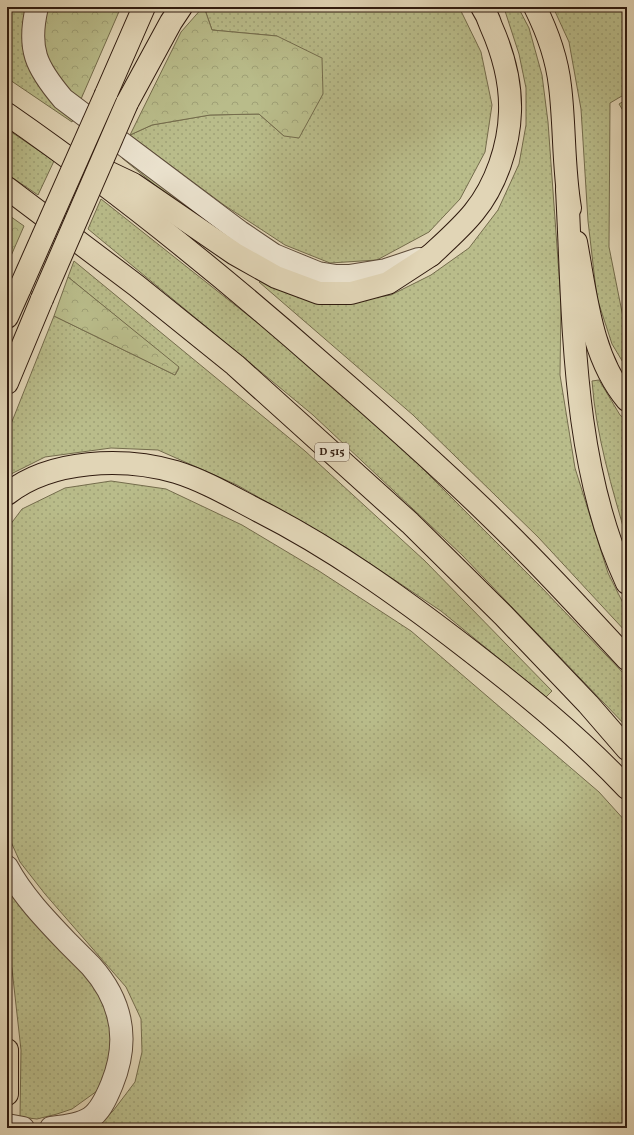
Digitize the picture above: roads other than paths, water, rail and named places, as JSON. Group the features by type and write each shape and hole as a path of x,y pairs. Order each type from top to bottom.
{"main road":[{"path":"7,317 144,7"},
{"path":"7,383 127,103 171,22 181,7"},
{"path":"56,148 133,184 235,254 269,273 319,293 351,293 388,283 431,255 452,236 475,211 491,183 498,167 506,140 510,112 505,63 497,38 482,7"},
{"path":"535,7 554,56 560,85 576,364 582,418 591,475 608,536 627,583"},
{"path":"7,114 56,148 144,214 271,319 388,422 483,509 627,659"},
{"name":"D 515","path":"7,188 137,286 235,365 410,523 588,704 627,749"},
{"path":"567,189 591,322 599,349 610,374 627,400"},
{"path":"7,494 33,478 51,472 87,465 113,463 146,465 166,470 190,477 222,491 292,528 371,578 418,611 525,693 608,767 627,788"},
{"path":"7,1050 7,1094"}],"street":[{"path":"37,7 32,34 32,44 36,57 46,78 63,99 233,227 274,255 318,273 336,276 366,274 386,270 431,255"},
{"path":"7,867 15,882 42,915 91,966 105,984 121,1022 122,1043 118,1065 111,1087 96,1114 82,1123 52,1128"},
{"path":"7,1125 23,1128"}]}
